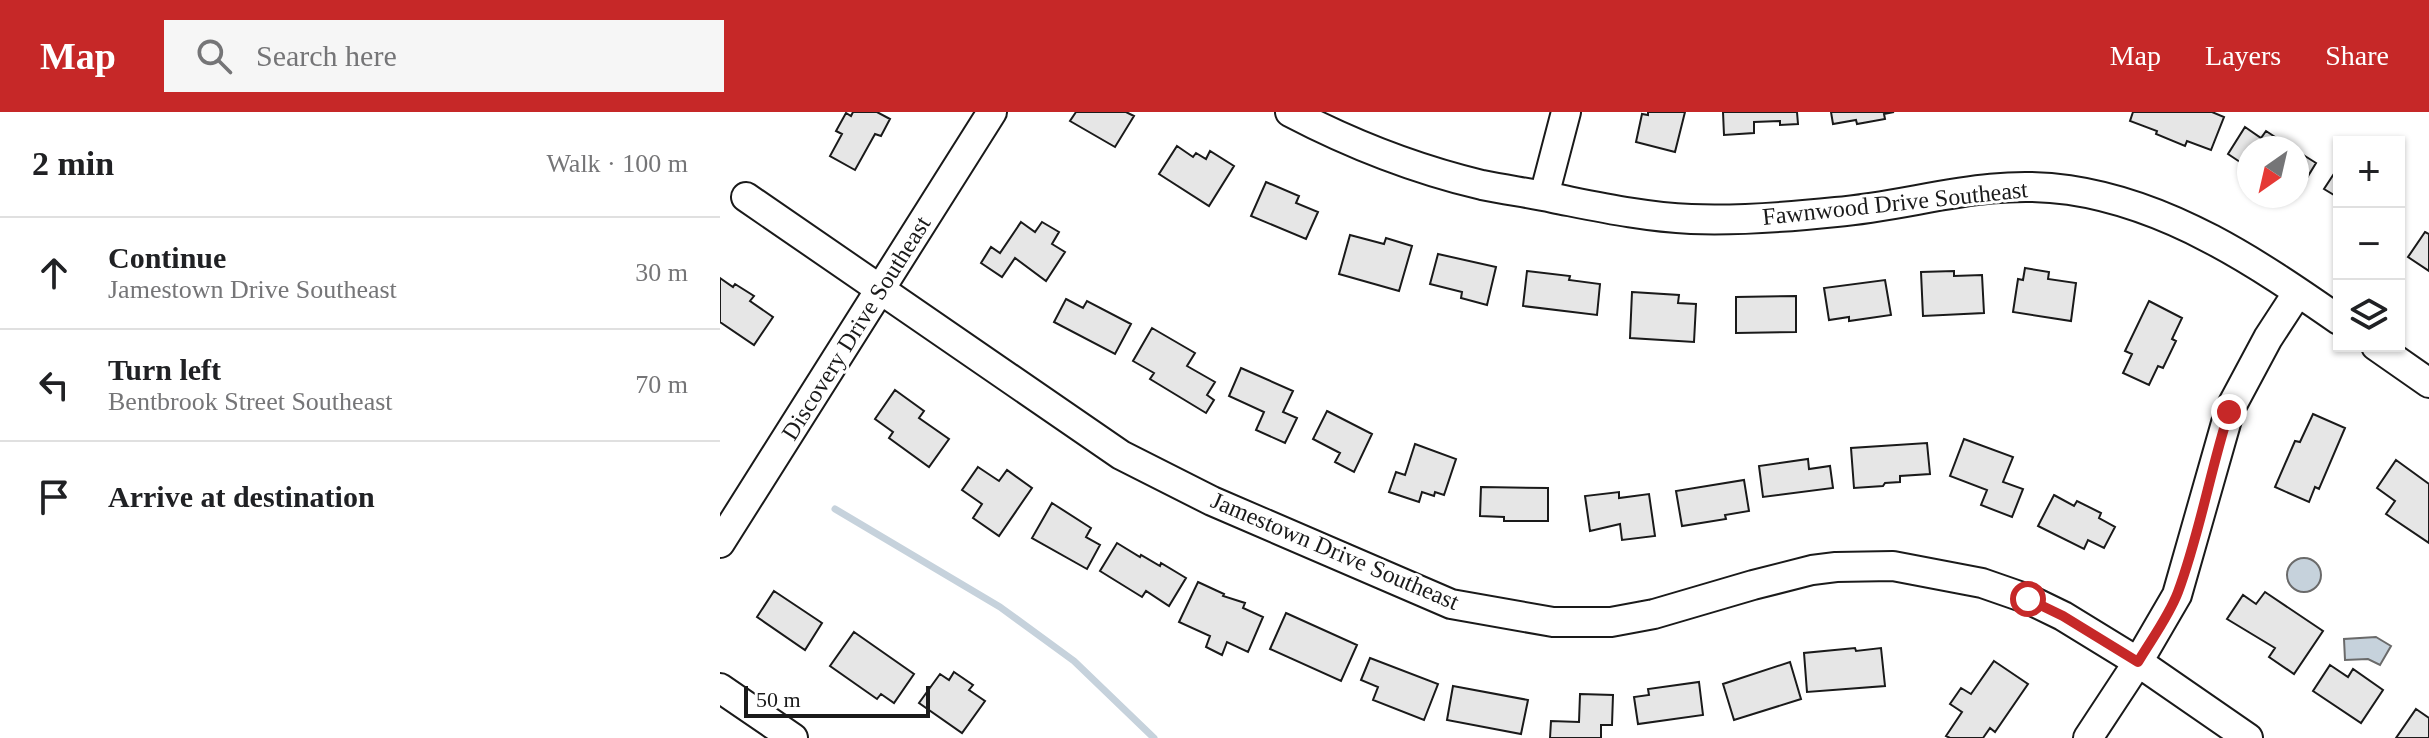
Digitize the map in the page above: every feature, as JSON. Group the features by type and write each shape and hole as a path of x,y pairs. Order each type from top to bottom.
{"street":[{"name":"Discovery Drive Southeast","path":"720,543 992,112"},
{"name":"Fawnwood Drive Southeast","path":"1290,112 1342,139 1428,170 1502,189 1655,216 1693,219 1857,211 1937,195 2012,186 2073,191 2135,205 2200,231 2333,316"},
{"path":"1544,196 1566,112"},
{"name":"Jamestown Drive Southeast","path":"746,197 1121,455 1249,518 1451,604 1553,622 1611,622 1676,609 1812,570 1893,566 1982,583 2028,599 2063,616 2138,662 2248,738"},
{"path":"2088,738 2177,595 2230,409 2268,338 2298,292"},
{"path":"2385,352 2429,383"},
{"path":"720,688 793,738"}],"shaded area":[{"path":"2304,558 2316,563 2321,575 2316,587 2304,592 2292,587 2287,575 2292,563"},
{"path":"2376,637 2391,646 2380,665 2368,659 2345,660 2344,639"}],"building":[{"path":"853,112 877,112 890,119 881,136 875,134 855,170 830,156 842,134 836,131 846,113 851,116"},
{"path":"1076,112 1126,112 1134,116 1115,147 1070,121"},
{"path":"1648,112 1685,112 1675,152 1636,142 1642,114 1648,115"},
{"path":"1723,112 1797,112 1798,124 1754,122 1754,133 1724,135"},
{"path":"1831,112 1894,112 1884,114 1885,119 1833,124"},
{"path":"2133,112 2212,112 2224,117 2211,150 2187,141 2185,146 2156,134 2157,131 2130,121"},
{"path":"2245,127 2258,136 2239,136"},
{"path":"2237,140 2237,160 2228,154"},
{"path":"1177,146 1193,157 1196,153 1206,159 1210,151 1234,166 1209,206 1159,174"},
{"path":"2309,159 2316,163 2309,175"},
{"path":"2333,175 2333,194 2324,189"},
{"path":"1266,182 1299,196 1296,203 1318,212 1306,239 1251,216"},
{"path":"1021,222 1035,232 1042,222 1059,232 1052,244 1065,252 1046,281 1015,258 1002,277 981,263 991,247 1000,253"},
{"path":"2425,232 2429,234 2429,271 2408,257"},
{"path":"1350,235 1384,244 1386,238 1412,246 1399,291 1339,274"},
{"path":"1438,254 1496,267 1487,305 1461,298 1462,292 1430,284"},
{"path":"2025,268 2049,272 2048,279 2076,283 2071,321 2013,312 2018,279 2023,280"},
{"path":"1527,271 1570,276 1569,280 1600,284 1597,315 1523,306"},
{"path":"1954,271 1954,276 1982,275 1984,313 1923,316 1921,272"},
{"path":"720,278 754,296 750,301 773,317 754,345 720,322"},
{"path":"1885,280 1891,315 1849,321 1849,317 1829,320 1824,288"},
{"path":"1632,292 1679,295 1678,303 1696,304 1694,342 1630,338"},
{"path":"1796,296 1796,332 1736,333 1736,297"},
{"path":"1066,299 1083,308 1087,301 1131,324 1115,354 1054,322"},
{"path":"2149,301 2182,318 2172,339 2176,341 2163,368 2158,366 2149,385 2123,373 2132,354 2125,351"},
{"path":"1152,328 1195,353 1187,366 1215,382 1207,395 1214,400 1206,413 1150,379 1154,373 1133,361"},
{"path":"1241,368 1293,391 1283,412 1297,418 1285,443 1256,430 1264,412 1229,396"},
{"path":"895,390 924,411 919,418 949,439 929,467 889,438 893,432 875,419"},
{"path":"1327,411 1372,434 1354,472 1335,462 1340,453 1313,439"},
{"path":"2313,414 2345,428 2319,489 2315,487 2309,502 2275,487 2295,441 2300,442"},
{"path":"1964,439 2013,457 2003,482 2023,489 2012,517 1981,505 1987,490 1950,476"},
{"path":"1927,443 1930,474 1900,476 1900,482 1854,488 1851,448"},
{"path":"1415,444 1456,459 1444,495 1422,492 1419,502 1389,492 1396,472 1405,475"},
{"path":"1808,459 1809,469 1830,466 1833,488 1763,497 1759,466"},
{"path":"2396,460 2429,484 2429,543 2386,514 2395,501 2377,488"},
{"path":"978,467 999,481 1007,470 1032,488 999,536 973,518 982,504 962,490"},
{"path":"1744,480 1749,511 1725,515 1726,519 1682,526 1676,491"},
{"path":"1481,487 1548,488 1548,521 1504,521 1504,517 1480,516"},
{"path":"1619,492 1619,498 1649,494 1655,536 1622,540 1620,524 1590,531 1585,496"},
{"path":"2054,495 2074,506 2077,501 2101,513 2099,518 2115,527 2104,548 2088,540 2084,549 2038,526"},
{"path":"1052,503 1091,528 1086,537 1100,545 1087,569 1032,538"},
{"path":"1117,543 1186,578 1169,606 1146,591 1142,597 1100,571"},
{"path":"1198,582 1223,596 1245,603 1243,608 1263,617 1248,652 1227,642 1222,655 1206,647 1210,636 1179,622"},
{"path":"774,591 822,623 805,650 757,617"},
{"path":"2265,592 2323,631 2294,674 2269,657 2275,648 2227,619 2243,595 2256,604"},
{"path":"1286,613 1357,645 1341,681 1270,649"},
{"path":"854,632 914,674 894,703 881,694 877,699 830,666"},
{"path":"1855,648 1856,651 1881,648 1885,686 1807,692 1804,653"},
{"path":"1370,658 1438,684 1424,720 1373,700 1378,687 1361,680"},
{"path":"1994,661 2028,684 1995,732 1990,728 1983,738 1946,736 1962,712 1950,704 1961,688 1971,694"},
{"path":"1790,662 1801,699 1734,720 1723,684"},
{"path":"2330,665 2348,677 2353,669 2383,690 2361,723 2313,691"},
{"path":"954,672 973,685 969,690 985,701 962,733 919,703 940,674 949,680"},
{"path":"1699,682 1703,715 1638,724 1634,697 1649,695 1648,689"},
{"path":"1453,686 1528,700 1521,734 1447,720"},
{"path":"1580,694 1613,695 1612,725 1601,725 1601,738 1550,738 1551,721 1579,722"},
{"path":"2416,709 2429,718 2429,738 2396,738"}],"waterway":[{"path":"835,509 1000,607 1074,661 1154,738"}],"route":[{"path":"2028,599 2063,616 2138,662 2177,595 2229,412"}]}
